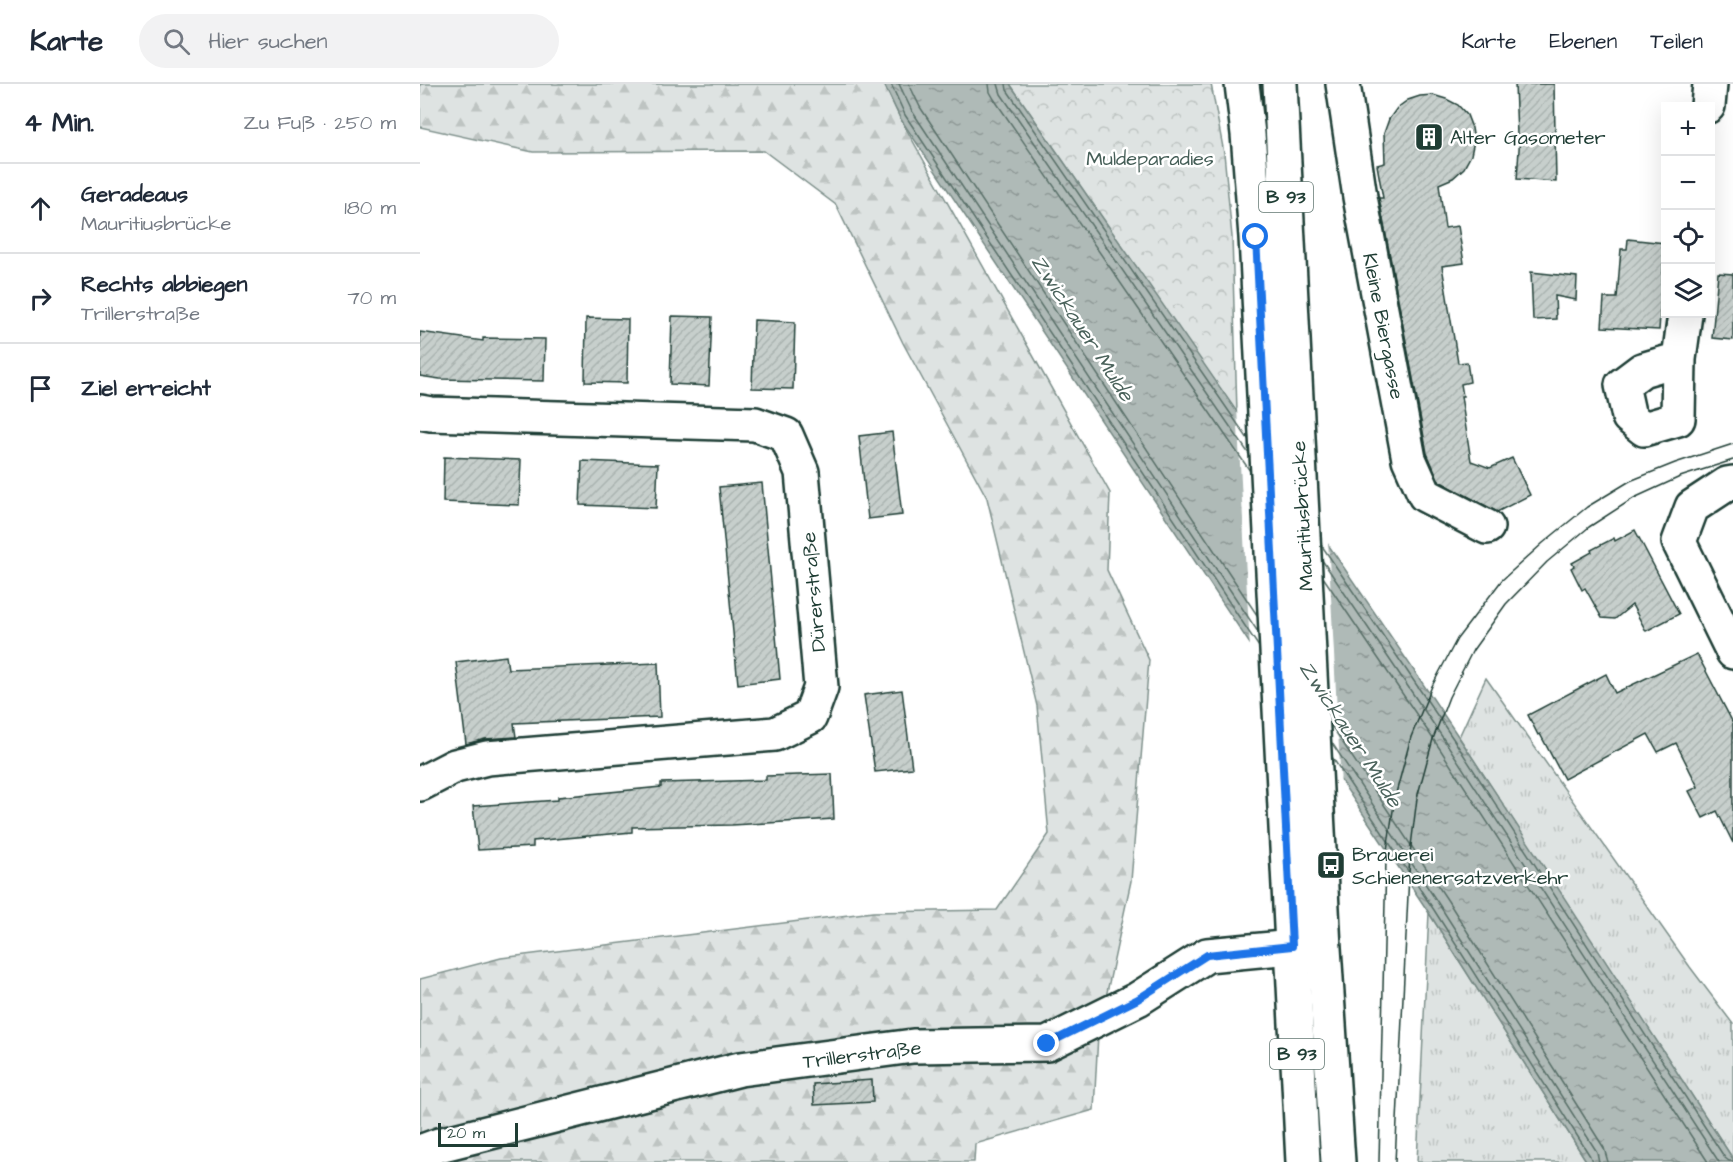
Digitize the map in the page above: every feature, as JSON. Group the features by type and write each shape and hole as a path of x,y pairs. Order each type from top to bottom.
{"street":[{"name":"Mauritiusbrücke","path":"1242,84 1256,237 1292,946"},
{"name":"Mauritiusbrücke","path":"1280,84 1324,948 1338,1162"},
{"name":"Kleine Biergasse","path":"1343,84 1360,197 1409,459 1425,495 1487,527"},
{"path":"1708,102 1710,84"},
{"path":"1679,359 1684,318"},
{"name":"Dürerstraße","path":"420,412 443,415 755,424 786,435 802,472 821,687 810,717 776,734 487,758 455,766 420,784"},
{"path":"1733,483 1726,484 1692,507 1679,542 1733,652"},
{"name":"Trillerstraße","path":"420,1152 451,1142 740,1069 913,1046 1047,1044 1138,999 1207,955 1292,946"},
{"name":"B 93","path":"1292,946 1303,1162"}],"green space":[{"path":"420,84 884,84 900,118 1110,493 1107,570 1149,660 1131,881 1098,1034 1094,1110 975,1144 974,1162 420,1162 420,979 501,958 873,912 997,910 1049,834 1037,706 987,498 903,343 836,205 764,151 533,152 420,127"},
{"name":"Muldeparadies","path":"1010,84 1211,84 1224,153 1232,237 1237,413"},
{"path":"1486,678 1690,967 1733,1024 1733,1159 1459,737"},
{"path":"1429,913 1587,1162 1417,1162"}],"water":[{"name":"Zwickauer Mulde","path":"884,84 1010,84 1456,733 1630,999 1733,1162 1587,1162 1429,913 900,118"}],"pier":[{"path":"1237,408 1328,539 1341,787 1250,649"}],"building":[{"path":"1515,84 1554,84 1556,182 1517,179 1520,135 1517,135"},
{"path":"1433,95 1458,105 1467,115 1474,141 1471,155 1464,168 1453,178 1439,184 1445,228 1458,226 1464,263 1442,266 1458,363 1467,362 1470,382 1461,384 1463,396 1461,396 1471,461 1490,468 1512,458 1530,495 1497,512 1439,481 1427,453 1379,198 1383,198 1377,165 1385,163 1384,133 1389,119 1397,108 1408,100"},
{"path":"1628,239 1661,243 1659,330 1602,327 1604,298 1617,298 1621,249 1627,249"},
{"path":"1531,272 1577,277 1576,300 1555,296 1556,319 1533,320"},
{"path":"1718,273 1733,274 1733,340 1712,338"},
{"path":"672,316 712,317 709,386 670,384"},
{"path":"586,318 628,319 627,383 585,382"},
{"path":"754,320 795,322 793,389 752,388"},
{"path":"420,332 483,341 483,338 545,339 544,381 440,379 420,376"},
{"path":"892,432 902,515 868,519 859,436"},
{"path":"444,457 521,460 519,505 443,502"},
{"path":"582,461 658,464 656,508 580,505"},
{"path":"762,483 780,679 738,684 719,487"},
{"path":"1635,530 1679,614 1646,631 1632,605 1615,619 1602,618 1585,588 1582,590 1571,568 1574,566 1572,563 1592,552 1591,550"},
{"path":"1697,654 1733,723 1733,843 1717,811 1703,818 1689,791 1698,787 1676,743 1658,752 1648,734 1564,779 1528,715 1606,674 1615,693"},
{"path":"506,656 508,669 658,663 660,717 514,723 516,737 485,739 466,744 456,662"},
{"path":"902,690 912,768 875,772 864,695"},
{"path":"832,774 834,819 732,825 632,827 632,832 533,841 533,847 478,850 473,806 558,800 558,797 661,787 661,783 766,780 766,776"},
{"path":"872,1080 873,1102 814,1105 813,1084"}],"tram line":[{"path":"1379,1162 1386,858 1395,797 1411,737 1432,686 1457,639 1502,580 1587,507 1630,481 1733,444"},
{"path":"1395,1162 1410,854 1417,798 1433,739 1449,697 1473,650 1506,604 1547,562 1589,527 1634,498 1680,477 1733,460"}],"place":[{"name":"Alter Gasometer","path":"1429,137"},
{"name":"Brauerei Schienenersatzverkehr","path":"1331,865"}],"route":[{"path":"1047,1044 1138,999 1207,955 1292,946 1256,237"}]}
